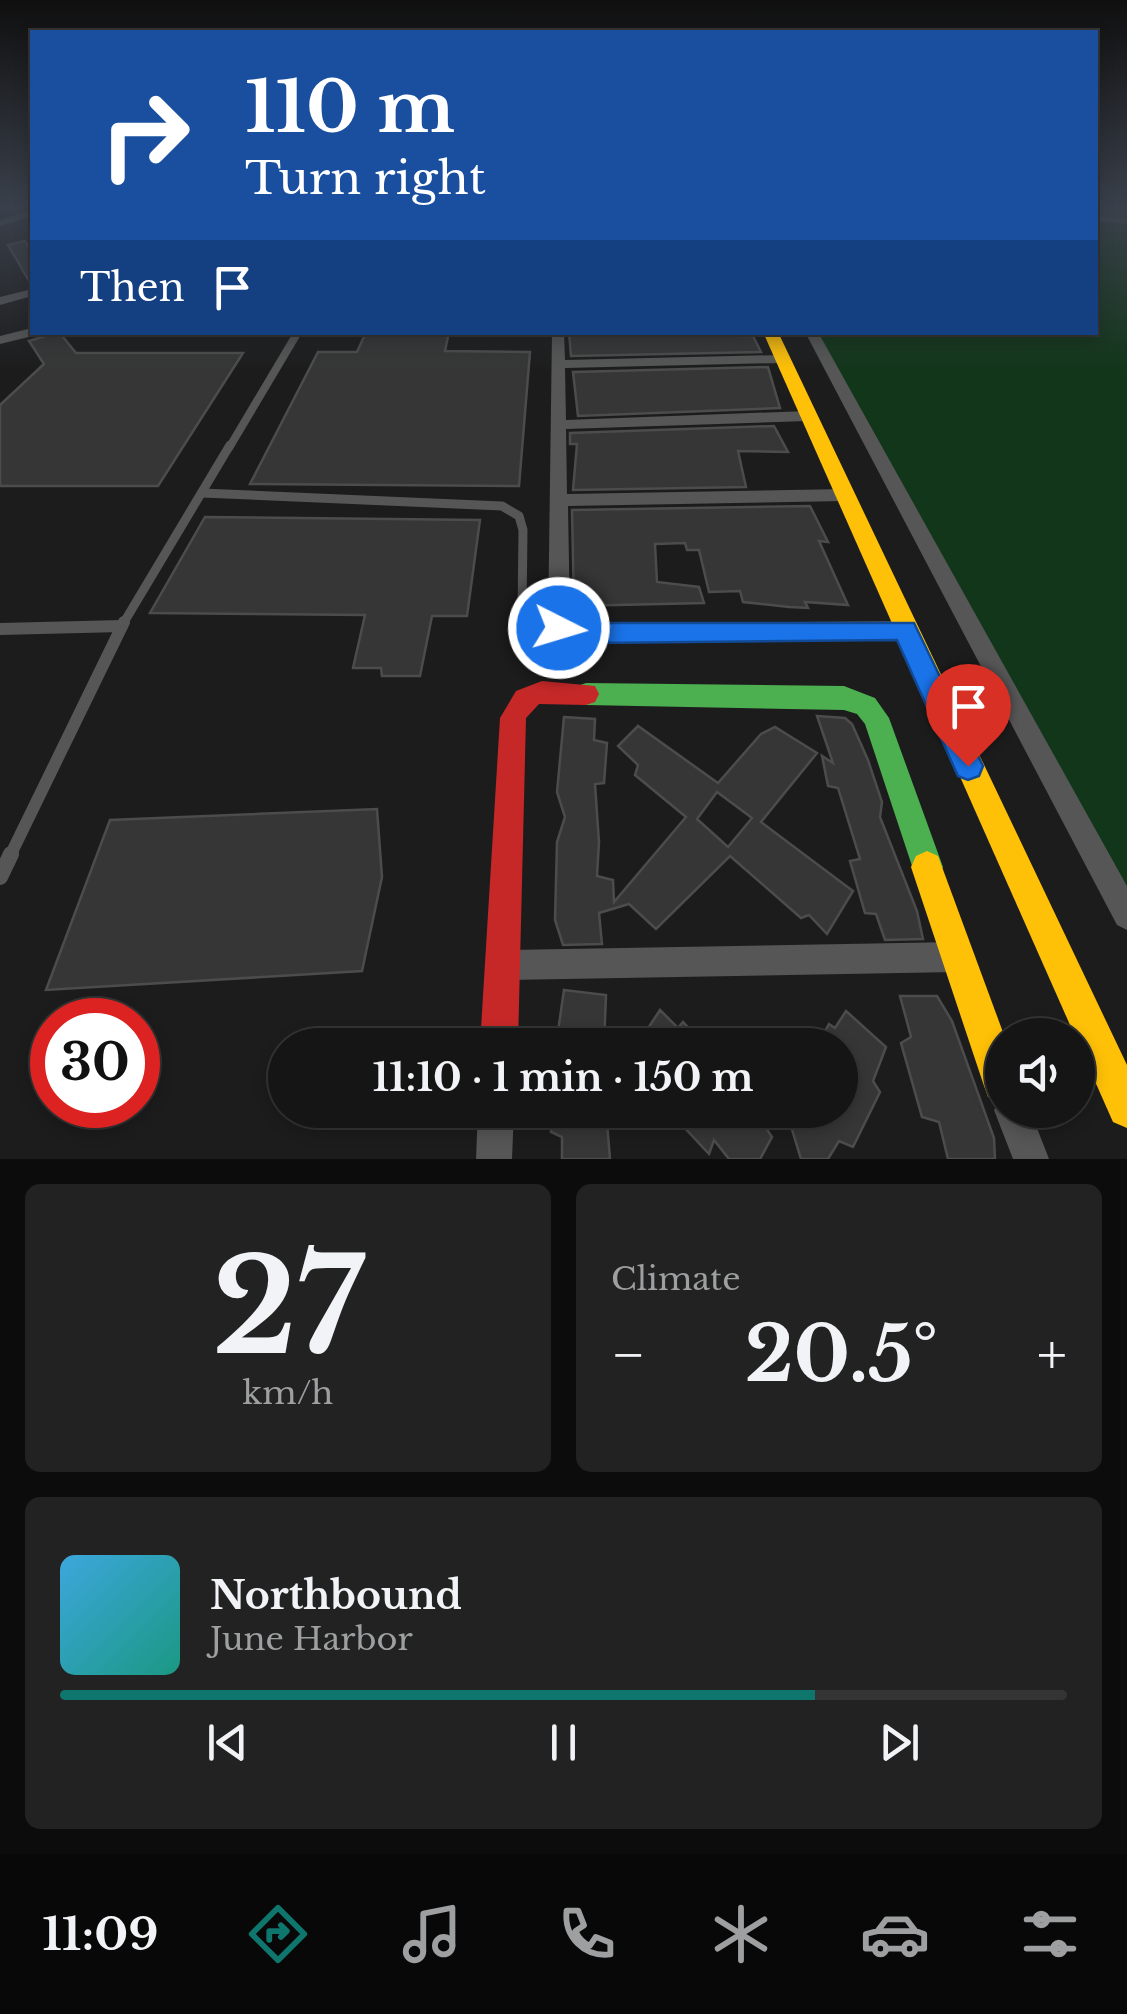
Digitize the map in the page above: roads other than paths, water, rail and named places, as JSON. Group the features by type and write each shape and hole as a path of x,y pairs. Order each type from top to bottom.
{"street":[{"path":"0,301 30,294"},
{"path":"0,340 30,332"},
{"path":"558,335 559,628 592,633 905,630"},
{"path":"771,335 1127,1108"},
{"path":"813,335 1127,915"},
{"path":"559,364 780,359"},
{"path":"560,424 807,416"},
{"path":"558,500 846,495"},
{"path":"500,1028 513,718 519,700 529,693 844,698 866,706 876,718 985,1037"},
{"path":"502,965 956,957"},
{"path":"494,1159 495,1128"},
{"path":"1019,1128 1030,1159"}],"lane":[{"path":"0,877 122,626 295,336"},
{"path":"202,493 502,506 519,516 523,530 522,617 534,627 559,628"},
{"path":"0,629 122,626"}]}
